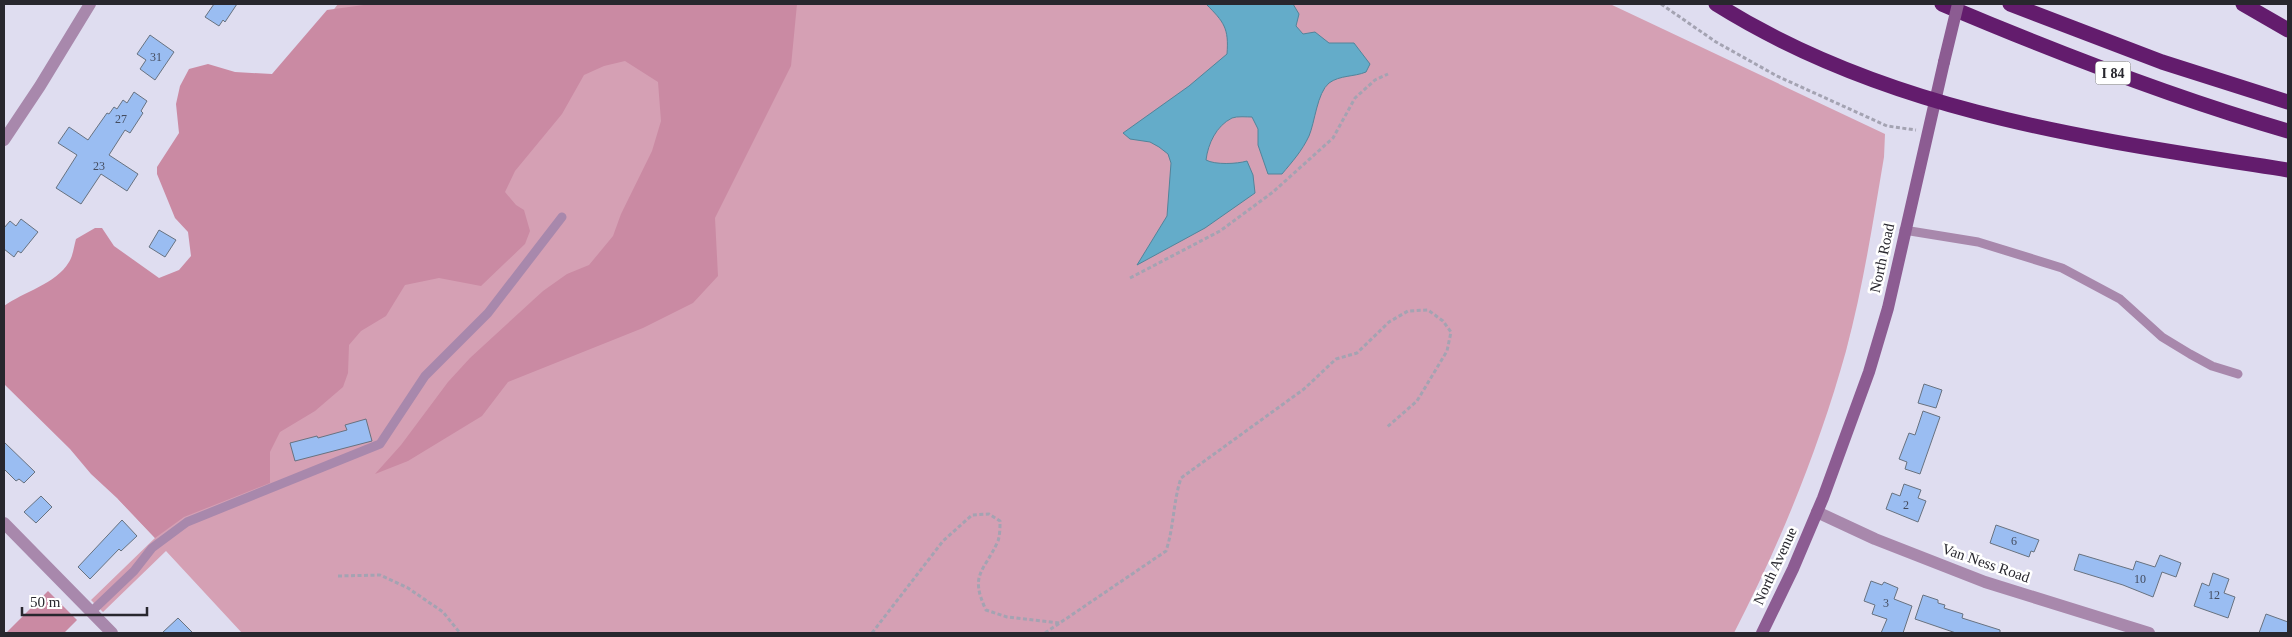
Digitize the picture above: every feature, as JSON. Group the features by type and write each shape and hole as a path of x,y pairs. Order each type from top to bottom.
{"highway":[{"path":"1716,4 1761,31 1804,52 1880,84 1934,102 2118,143 2288,170"},
{"name":"I 84","path":"1942,4 2114,74 2190,101 2288,131"},
{"name":"I 84","path":"2010,4 2154,58 2288,102"},
{"path":"2243,4 2288,30"}],"main road":[{"name":"North Road","path":"1817,512 1876,350 1888,308 1904,230 1958,4"},
{"name":"North Avenue","path":"1762,633 1817,512"}],"street":[{"path":"4,140 40,86 90,4"},
{"name":"Van Ness Road","path":"1817,512 1875,539 1985,582 2149,633"},
{"path":"4,523 112,633"}],"lane":[{"path":"91,612 134,571 152,548 187,522 380,444 426,376 488,313 562,217"},
{"path":"1904,230 1978,242 2062,268 2120,299 2162,337 2190,354 2212,366 2238,374"}],"path":[{"path":"1661,4 1716,42 1778,76 1887,126 1927,132"},
{"path":"1130,278 1220,231 1273,192 1332,138 1356,98 1375,80 1388,74"},
{"path":"1046,633 1166,551 1172,534 1175,494 1181,478 1304,389 1336,359 1357,353 1389,322 1408,311 1428,310 1443,321 1451,332 1447,351 1417,401 1386,428"},
{"path":"872,633 943,541 972,515 989,514 1000,521 998,540 979,574 978,593 986,610 1007,617 1061,623"},
{"path":"338,576 380,575 408,588 444,612 460,633"}],"shaded area":[{"path":"338,4 1610,4 1885,134 1884,157 1858,303 1846,351 1824,423 1783,530 1734,633 242,633 166,551 103,612 91,600 155,538 118,499 317,342 187,201"},
{"path":"371,4 797,4 791,66 715,218 718,276 693,303 643,328 508,382 482,416 408,461 375,474 401,445 448,382 470,358 543,291 567,274 589,265 613,236 621,214 652,151 661,121 658,82 625,61 604,66 584,75 562,114 515,171 505,192 516,205 524,210 530,231 525,244 481,286 439,278 405,285 386,316 361,331 349,345 348,373 343,387 315,411 280,432 270,452 270,483 184,517 155,538 91,474 70,449 4,384 4,306 48,282 63,270 70,260 76,239 95,228 102,228 114,246 159,278 179,270 191,256 188,232 175,218 157,174 157,167 179,133 176,104 180,86 189,69 208,64 235,72 272,74 327,10"},
{"path":"48,591 77,620 64,633 6,633"}],"water":[{"path":"1206,4 1293,4 1299,14 1296,26 1303,34 1315,32 1329,43 1354,43 1370,64 1366,72 1333,80 1325,88 1319,100 1309,136 1282,174 1268,174 1258,145 1258,129 1252,117 1234,117 1226,121 1214,136 1206,160 1215,163 1247,161 1253,175 1255,193 1205,228 1137,265 1167,216 1171,163 1168,154 1159,147 1150,142 1130,139 1123,133 1189,86 1227,54 1227,38 1224,26"}],"building":[{"path":"214,4 237,4 225,22 223,20 219,26 205,17"},
{"path":"150,35 174,52 155,80 140,69 146,60 137,54"},
{"path":"134,92 147,101 141,111 143,113 130,133 125,130 109,155 138,174 127,191 101,174 81,204 56,188 77,155 58,143 69,127 88,140 107,113 109,114 114,107 117,109 123,100 127,103"},
{"path":"21,219 38,232 21,253 18,251 14,257 4,249 4,228 10,221 16,226"},
{"path":"159,230 176,240 165,257 149,247"},
{"path":"1924,384 1942,390 1936,408 1918,403"},
{"path":"1923,411 1940,417 1920,474 1905,469 1907,462 1899,459 1909,433 1915,435"},
{"path":"366,419 372,441 295,461 290,443 347,430 345,425"},
{"path":"4,442 35,472 24,483 19,479 16,481 4,469"},
{"path":"1904,484 1921,490 1918,498 1926,501 1918,522 1886,509 1892,493 1900,496"},
{"path":"41,496 52,507 36,523 24,512"},
{"path":"122,520 137,536 121,551 119,549 90,579 78,567"},
{"path":"1996,525 2039,540 2034,552 2031,551 2029,557 1990,543"},
{"path":"2079,554 2133,570 2136,561 2155,567 2160,555 2181,563 2176,577 2162,572 2153,597 2123,585 2074,570"},
{"path":"2213,573 2229,579 2224,593 2235,597 2228,618 2194,606 2202,583 2209,586"},
{"path":"1871,581 1882,585 1884,582 1898,588 1894,599 1912,606 1903,633 1881,633 1887,619 1872,614 1875,605 1864,601"},
{"path":"1923,595 1938,600 1938,603 1945,605 1944,608 1963,614 1962,618 2000,630 2000,633 1956,633 1915,619"},
{"path":"2266,614 2288,622 2288,633 2259,633"},
{"path":"178,618 193,633 162,633"}]}
